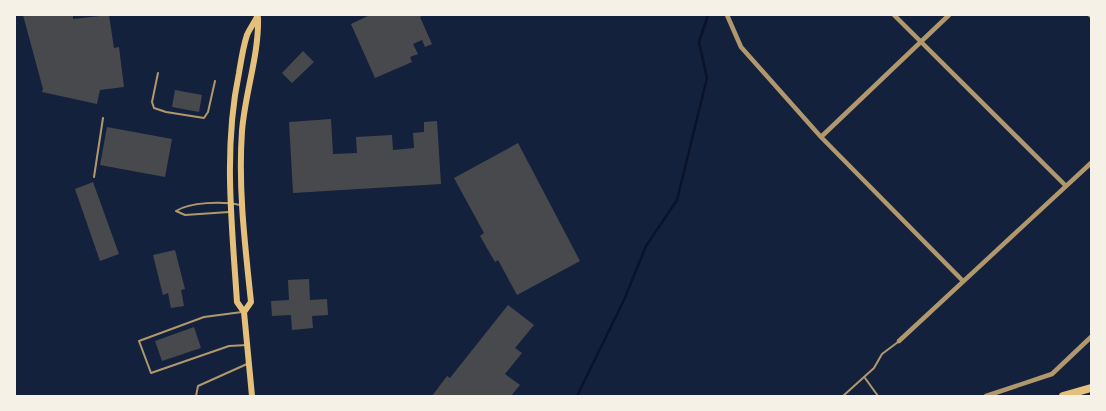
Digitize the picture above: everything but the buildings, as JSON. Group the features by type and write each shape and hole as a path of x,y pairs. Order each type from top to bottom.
{"highway":[{"path":"1063,396 1091,388"}],"main road":[{"path":"252,396 244,312 237,302 230,202 229,149 233,101 247,36 258,16"},
{"path":"244,312 251,302 242,205 241,150 243,118 248,87 259,39 258,16"}],"street":[{"path":"727,15 741,47 821,137 963,281"},
{"path":"894,15 1066,186"},
{"path":"821,137 949,15"},
{"path":"899,341 1091,163"},
{"path":"986,396 1052,374 1091,337"}],"lane":[{"path":"158,72 152,102 154,108 166,112 204,118 208,112 215,81"},
{"path":"94,177 103,118"},
{"path":"230,202 242,205 231,212 185,215 176,211 185,206 230,202"},
{"path":"244,312 204,317 139,341 151,374 229,346 247,345"},
{"path":"843,396 874,368 882,354 899,341"},
{"path":"196,396 198,386 249,362"},
{"path":"864,377 878,396"}],"waterway":[{"path":"577,396 624,300 646,246 677,200 707,78 699,42 708,15"}]}
